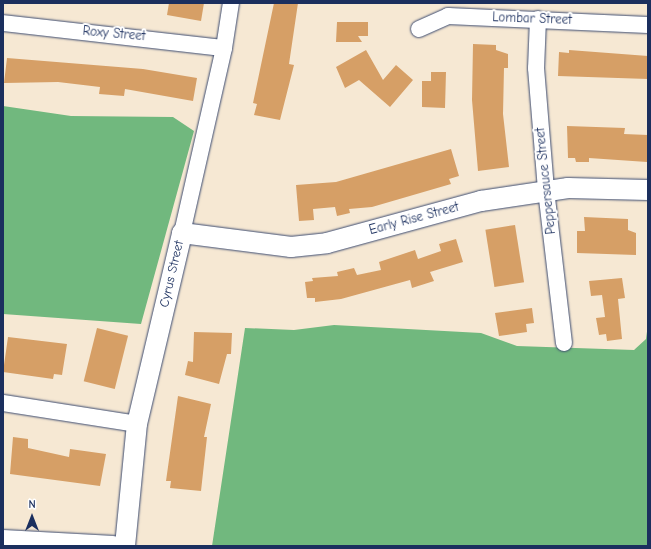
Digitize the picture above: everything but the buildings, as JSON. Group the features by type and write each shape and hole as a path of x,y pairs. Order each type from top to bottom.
{"street":[{"name":"Cyrus Street","path":"125,546 137,424 224,48 231,3"},
{"name":"Lombar Street","path":"419,29 448,16 648,25"},
{"name":"Peppersauce Street","path":"538,19 536,68 546,190 564,343"},
{"name":"Roxy Street","path":"3,24 224,48"},
{"name":"Early Rise Street","path":"182,233 291,247 327,243 480,201 546,190 648,190"},
{"path":"3,404 137,424"},
{"path":"3,540 113,546"}],"green space":[{"path":"3,106 71,116 173,117 194,131 141,324 3,314"},
{"path":"648,324 648,546 212,546 245,328 294,330 334,325 481,333 517,346 634,350 646,339"}]}
